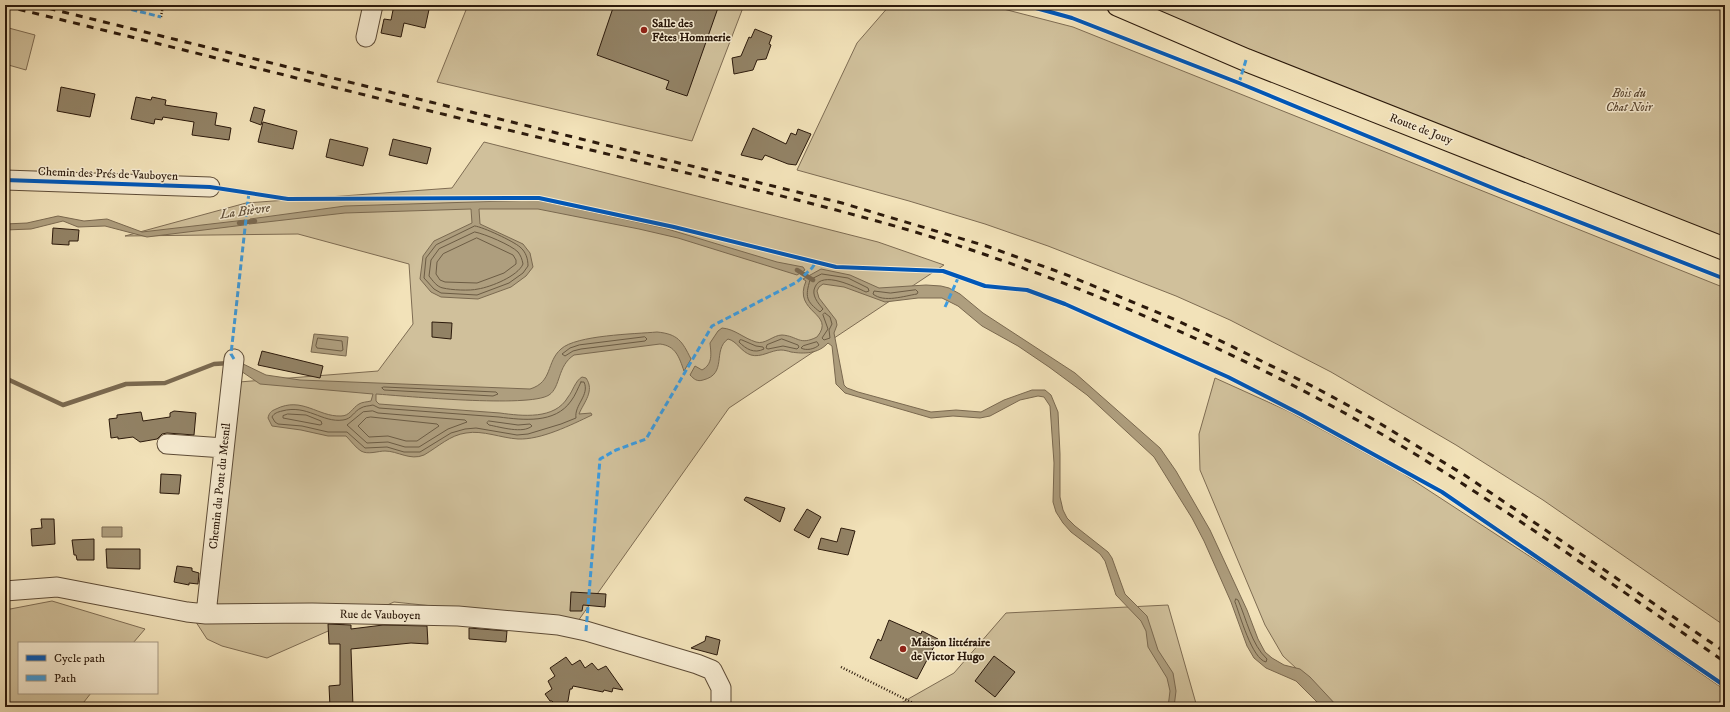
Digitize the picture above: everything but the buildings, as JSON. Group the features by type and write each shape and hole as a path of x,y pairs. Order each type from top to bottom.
{"main road":[{"name":"Route de Jouy","path":"1118,5 1246,60 1725,249"}],"street":[{"path":"366,38 373,5"},
{"name":"Chemin des Prés de Vauboyen","path":"5,180 210,188"},
{"name":"Chemin du Pont du Mesnil","path":"206,614 233,363"},
{"path":"166,444 224,448"},
{"name":"Rue de Vauboyen","path":"5,591 57,587 187,612 206,614 312,613 458,616 558,625 697,664 712,670 721,688 721,707"}],"path":[{"path":"161,17 163,5"},
{"path":"841,668 921,707"}],"green space":[{"path":"468,5 744,5 692,141 437,82"},
{"path":"890,5 988,5 1073,27 1725,288 1725,626 1543,500 1456,445 1331,372 1230,320 1176,296 1048,246 985,224 797,170 857,43"},
{"name":"Bois du Chat Noir","path":"1139,5 1725,5 1725,240"},
{"path":"5,27 35,35 26,70 5,64"},
{"path":"484,142 878,242 944,265 729,408 578,621 394,602 267,658 222,646 207,639 194,619 214,602 239,382 378,371 413,324 409,264 298,234 125,236 246,203 452,188"},
{"path":"1215,378 1288,411 1402,473 1569,582 1725,690 1725,707 1338,707 1283,656 1265,625 1200,470 1199,434"},
{"path":"52,601 145,629 134,642 18,642 18,694 90,694 80,707 5,707 5,610"},
{"path":"1168,605 1197,707 894,707 954,673 1006,613"}],"water":[{"path":"537,200 664,228 777,262 803,267 805,270 797,275 678,238 538,209 479,209 480,224 523,244 530,253 533,267 526,276 511,287 478,299 441,297 431,292 420,279 423,256 434,241 472,223 471,209 345,213 249,224 250,219 345,206"},
{"path":"58,216 84,221 107,219 142,232 245,220 244,225 147,237 105,226 78,227 63,221 31,229 5,230 5,224 27,223"},
{"path":"821,269 850,275 879,288 926,285 949,288 960,294 983,313 1075,373 1160,448 1176,471 1210,530 1265,652 1284,665 1300,669 1310,677 1338,707 1322,707 1296,681 1266,668 1254,658 1247,646 1231,602 1204,541 1192,518 1154,457 1087,395 1018,346 982,326 958,306 942,298 918,298 885,302 844,287 823,284 817,291 819,298 836,320 837,325 834,333 844,385 847,388 931,412 956,410 981,412 1004,400 1032,390 1045,390 1051,395 1058,412 1060,497 1063,510 1067,518 1075,526 1108,552 1112,558 1125,594 1147,616 1158,650 1173,673 1176,691 1174,707 1168,707 1170,691 1167,678 1148,647 1146,631 1141,621 1116,595 1105,561 1100,554 1071,532 1056,512 1053,502 1054,463 1050,406 1044,397 1038,396 1020,400 990,416 980,418 953,416 931,418 845,393 836,384 832,346 828,343 820,349 806,353 781,350 755,356 744,352 734,342 728,339 723,344 718,367 711,377 699,381 690,375 695,366 702,370 706,368 710,362 710,343 718,331 722,328 731,330 759,343 779,335 802,341 811,340 817,337 822,329 822,323 805,300 803,292 806,281 803,279"},
{"path":"657,332 675,337 685,347 691,359 684,371 676,353 670,347 660,344 574,355 562,370 553,391 549,395 537,399 493,401 438,399 376,394 376,401 379,404 518,415 537,415 555,410 570,395 578,381 582,377 586,378 589,392 579,414 591,413 592,415 565,427 527,439 472,432 460,434 419,457 390,451 370,453 364,452 357,448 346,436 328,436 272,426 268,418 270,413 274,410 285,406 294,405 310,408 325,414 344,416 360,403 371,401 373,394 260,384 238,369 239,362 266,375 300,380 530,389 542,382 546,377 556,354 569,344 606,336"},
{"path":"314,334 348,337 346,356 311,352"},
{"path":"102,527 122,527 122,537 102,537"}],"waterway":[{"name":"La Bièvre","path":"239,223 255,221"},
{"name":"La Bièvre","path":"797,270 813,280"},
{"path":"5,378 63,405 126,384 165,383 214,364 230,363"}],"railway":[{"path":"35,5 842,203 986,246 1062,273 1176,320 1318,389 1371,418 1466,476 1725,652"},
{"path":"5,6 824,207 912,231 979,252 1110,301 1236,357 1297,387 1415,454 1494,504 1725,662"}],"marked path":[{"path":"114,5 161,17"},
{"path":"1239,83 1246,60"},
{"path":"234,359 231,354 249,192"},
{"path":"586,631 600,459 616,450 646,439 712,326 797,282 812,268 816,262"},
{"path":"945,307 959,276"}],"cycle path":[{"path":"1025,5 1072,18 1239,83 1500,191 1725,279"},
{"path":"5,180 210,187 288,199 539,198 674,227 836,267 943,271 985,286 1027,290 1065,304 1228,377 1302,415 1442,492 1725,686"}],"place":[{"name":"Salle des Fêtes Hommerie","path":"644,30"},
{"name":"Maison littéraire de Victor Hugo","path":"903,649"}]}
